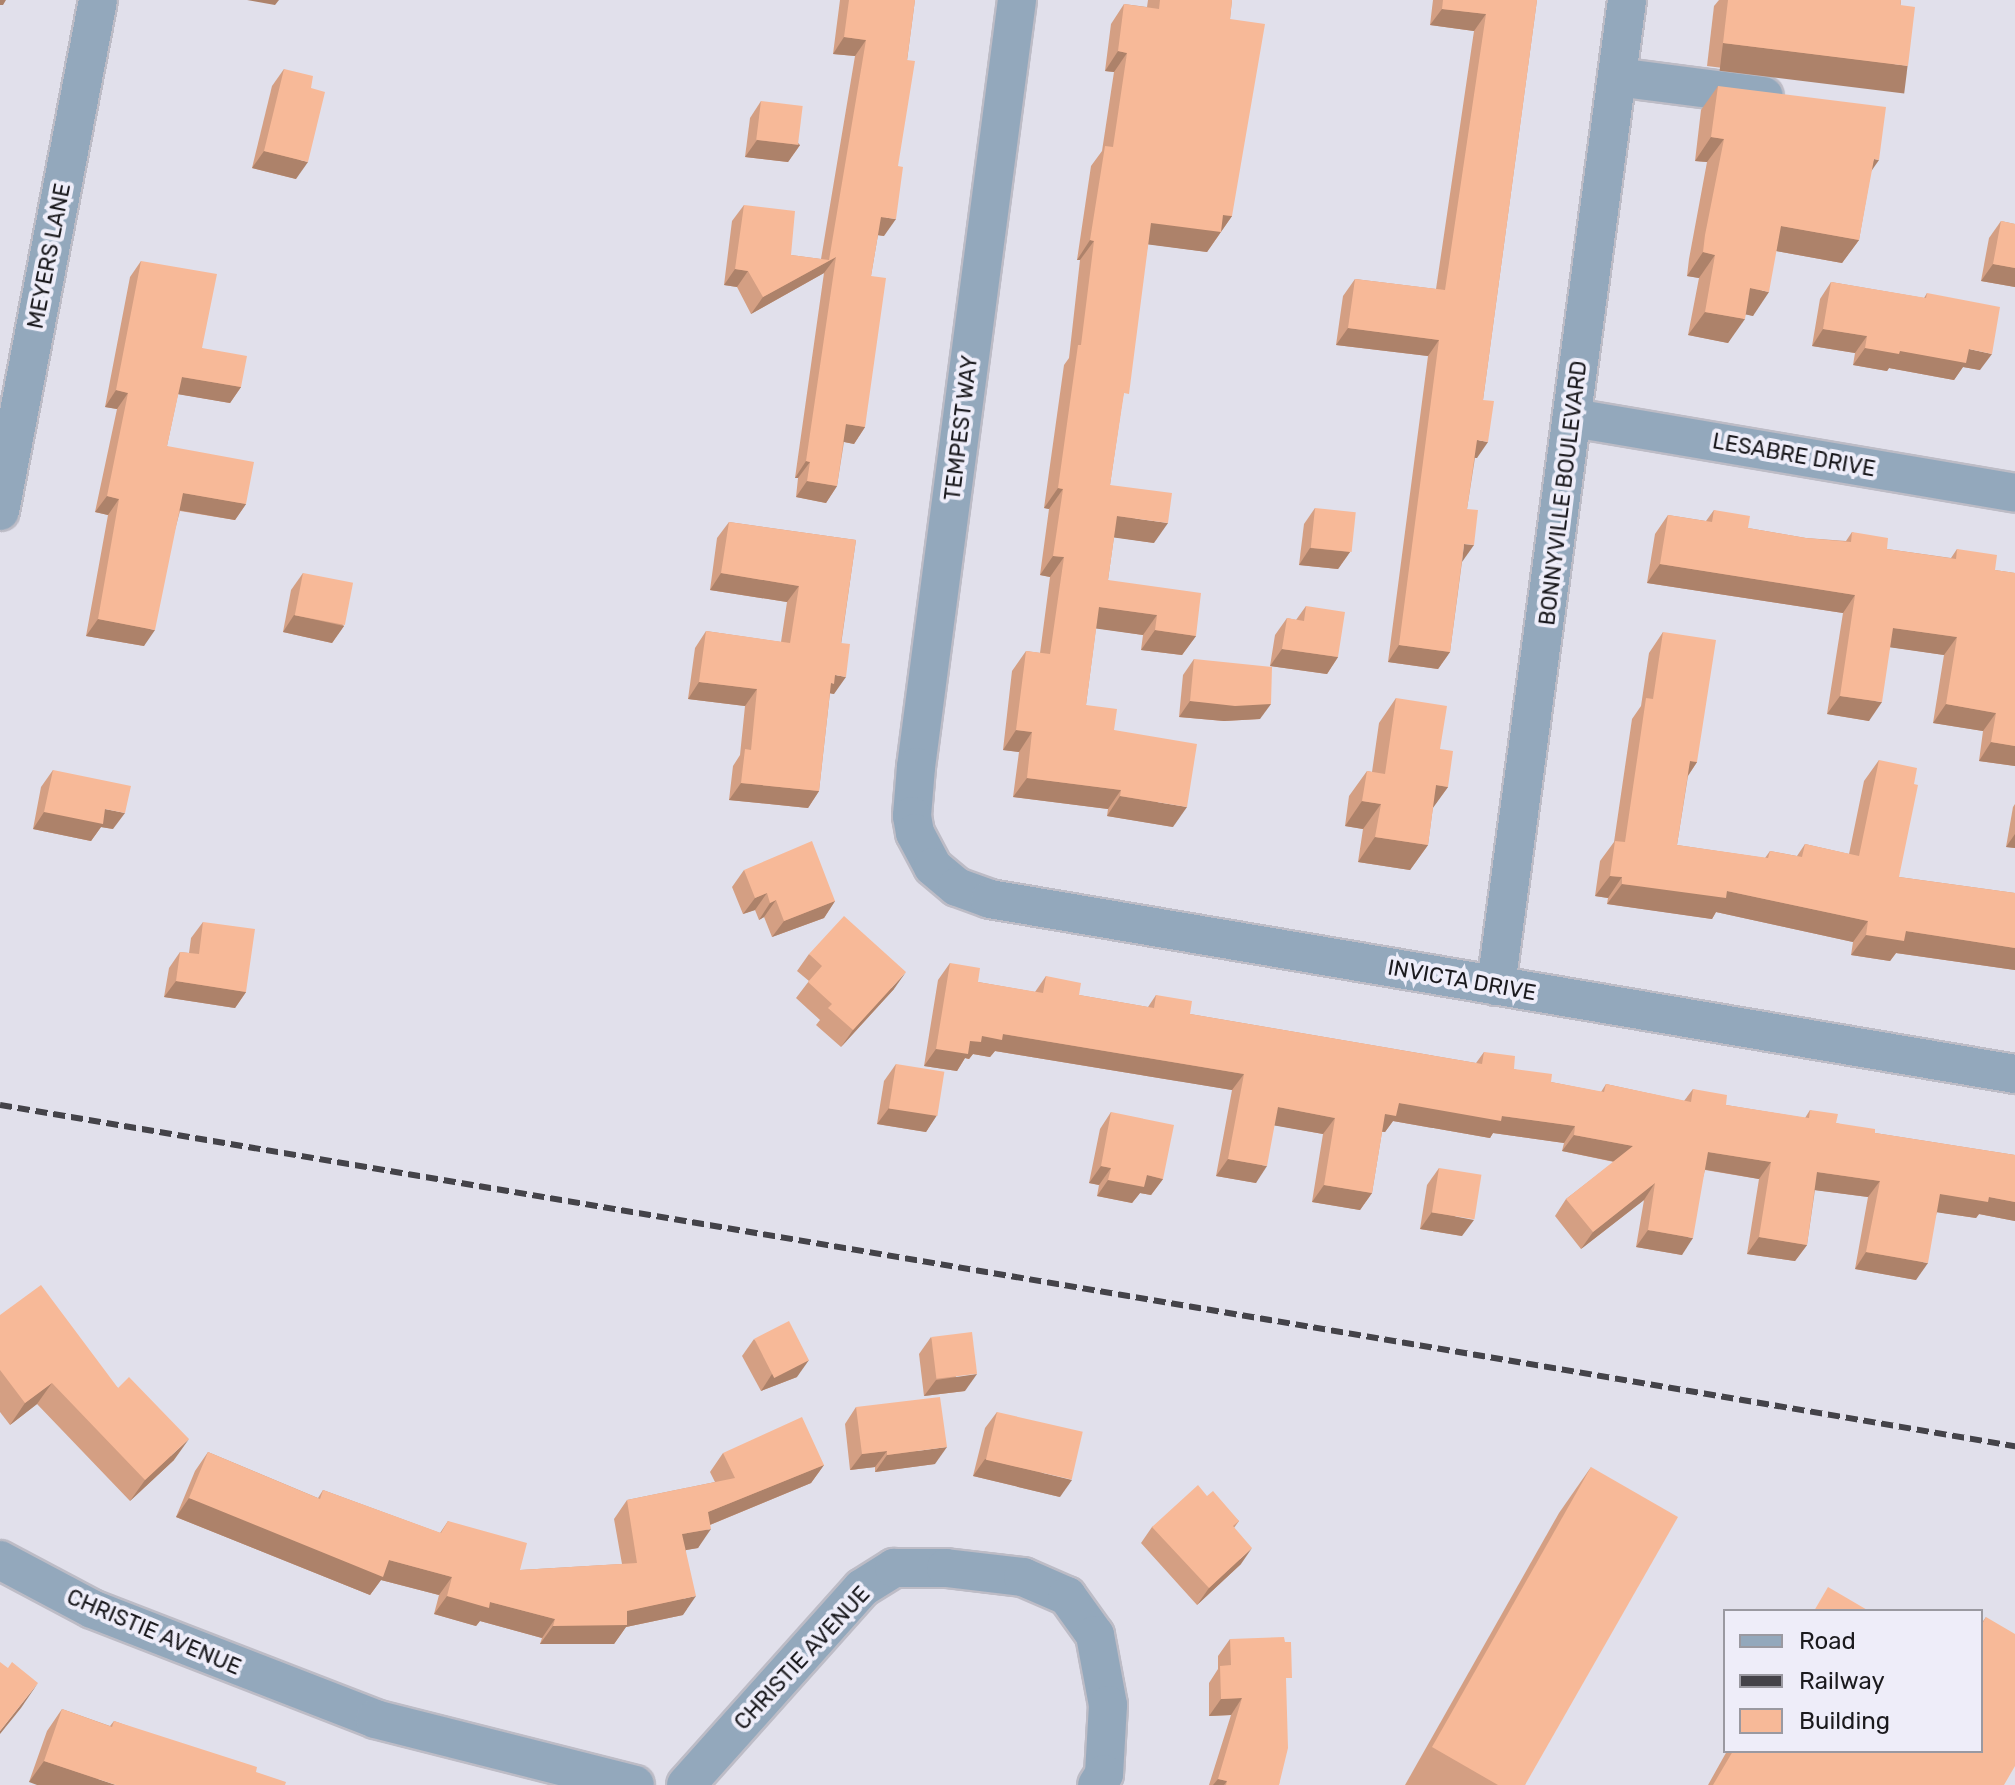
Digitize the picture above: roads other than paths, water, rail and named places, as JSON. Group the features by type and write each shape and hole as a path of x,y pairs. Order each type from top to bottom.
{"street":[{"name":"MEYERS LANE","path":"0,511 98,0"},
{"name":"TEMPEST WAY","path":"924,854 912,816 916,767 1017,0"},
{"name":"BONNYVILLE BOULEVARD","path":"1496,986 1627,0"},
{"path":"1617,77 1799,100"},
{"name":"LESABRE DRIVE","path":"1573,418 2015,493"},
{"name":"INVICTA DRIVE","path":"924,854 957,887 990,899 2015,1074"},
{"name":"CHRISTIE AVENUE","path":"0,1560 92,1609 375,1719 635,1785"},
{"name":"CHRISTIE AVENUE","path":"686,1785 862,1588 894,1568 946,1568 1023,1577 1067,1596 1095,1635 1108,1705 1104,1774 1097,1785"}],"railway":[{"path":"0,1105 2015,1446"}]}
